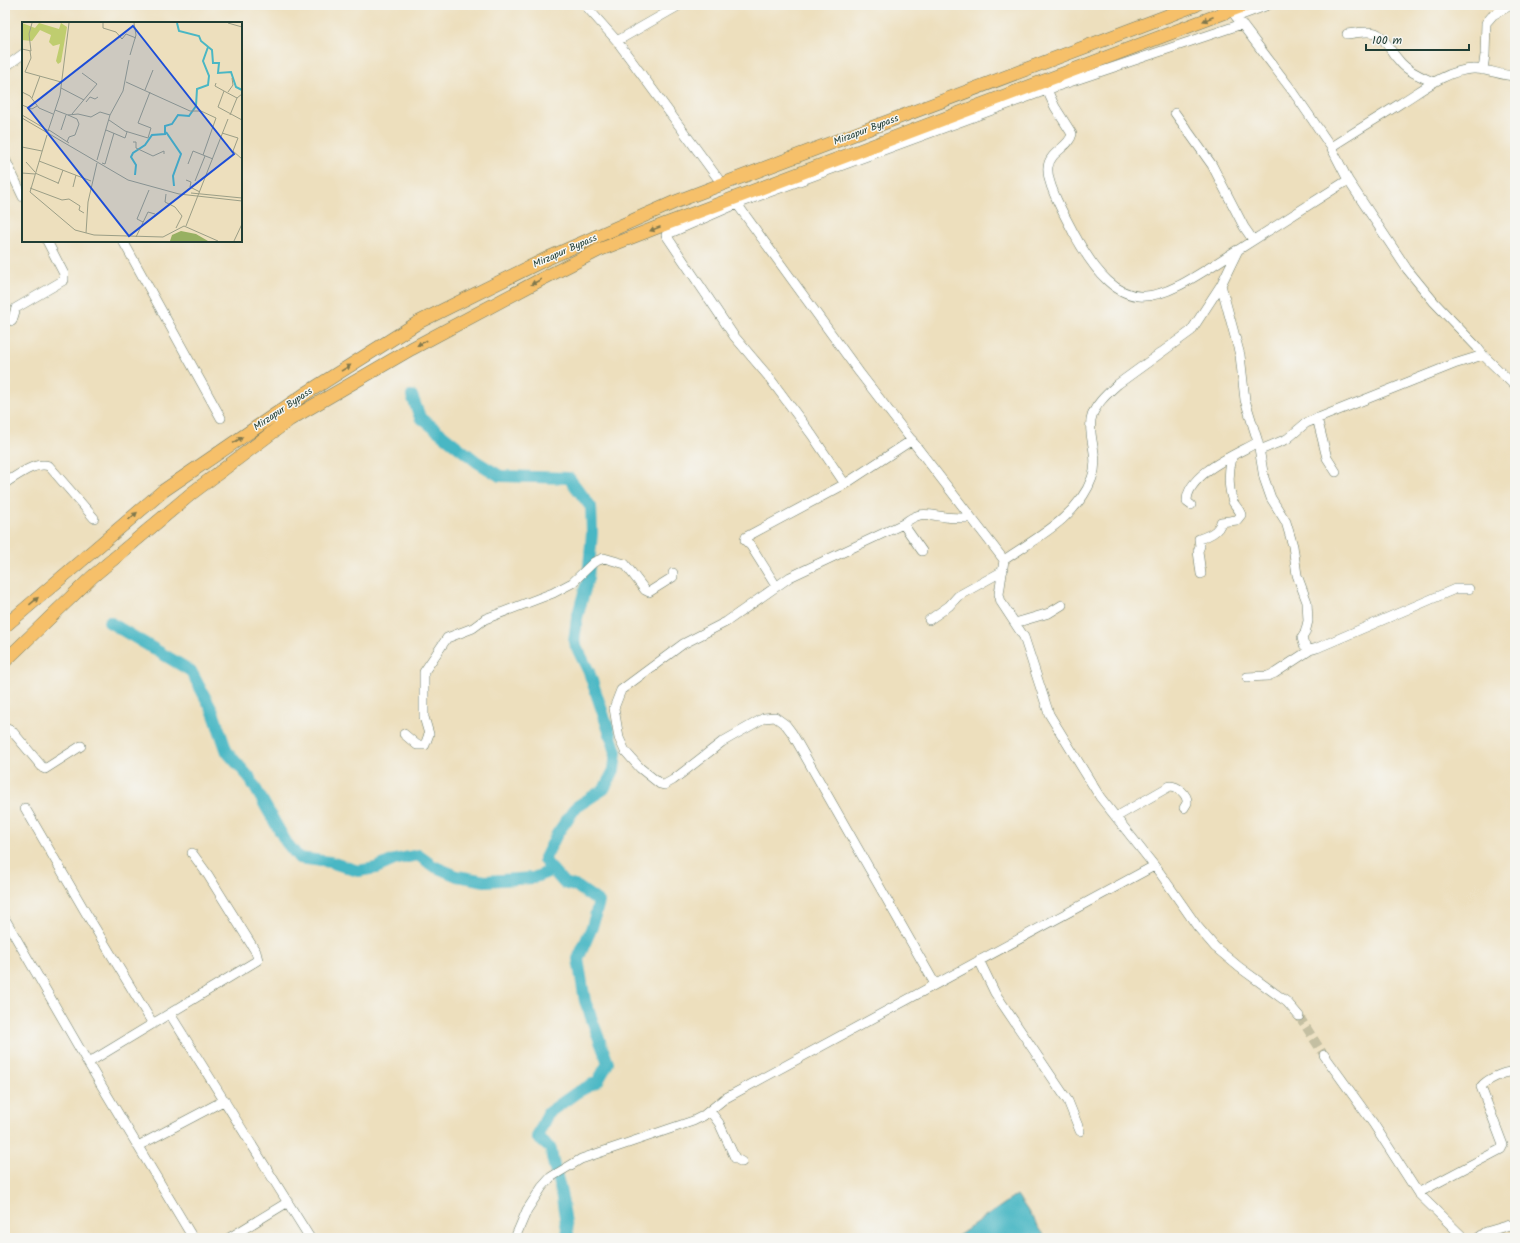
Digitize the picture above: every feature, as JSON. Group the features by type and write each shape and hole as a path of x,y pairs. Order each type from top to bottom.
{"highway":[{"name":"Mirzapur Bypass","path":"5,626 163,491 305,394 419,322 548,258 675,202 1196,5"},
{"path":"5,661 92,577 192,493 289,420 411,349 540,280 599,250 1245,5"}],"street":[{"path":"585,5 617,41 722,184"},
{"path":"617,41 680,5"},
{"path":"845,484 803,423 755,360 734,336 666,235 737,204 1047,90 1238,18 1268,5"},
{"path":"1483,70 1486,23 1493,14 1511,5"},
{"path":"1238,18 1294,92 1331,147 1348,180 1407,269 1434,302 1483,355 1515,386"},
{"path":"1347,34 1367,30 1379,33 1406,68 1440,79"},
{"path":"5,67 22,55"},
{"path":"1331,147 1405,101 1426,85 1440,79 1465,70 1483,70 1515,76"},
{"path":"1047,90 1055,107 1072,134 1068,142 1051,159 1048,170 1051,185 1077,239 1092,264 1106,280 1117,288 1138,296 1162,294 1185,283 1348,180"},
{"path":"1175,113 1212,165 1244,227 1253,240"},
{"path":"5,159 22,192"},
{"path":"737,204 859,372 1004,560 999,594 1000,602 1024,637 1049,714 1100,797 1154,866 1197,926 1215,947 1239,967 1287,1002 1299,1016"},
{"path":"12,321 16,308 64,280 64,274 48,242"},
{"path":"124,242 221,418"},
{"path":"1004,560 1072,511 1087,489 1092,477 1095,451 1091,426 1094,412 1114,388 1191,331 1221,285 1238,250"},
{"path":"1221,285 1240,355 1248,412 1259,446 1267,489 1286,522 1294,546 1297,575 1307,602 1308,613 1302,642 1310,650"},
{"path":"1191,505 1187,502 1188,491 1199,477 1219,464 1259,446 1287,439 1300,426 1317,418 1454,364 1483,355"},
{"path":"1317,418 1327,458 1336,472"},
{"path":"776,586 751,546 745,540 746,537 845,484 912,440"},
{"path":"1201,574 1198,551 1200,546 1199,539 1215,531 1220,527 1221,522 1237,520 1241,516 1240,511 1234,504 1230,488 1229,470 1232,458"},
{"path":"5,484 32,468 40,465 49,466 94,518"},
{"path":"935,984 813,773 792,733 781,720 775,717 764,718 722,742 674,780 660,784 640,768 625,751 619,738 614,708 621,690 683,644 726,622 790,577 903,524 919,514 925,513 945,517 971,518"},
{"path":"903,524 922,551"},
{"path":"404,734 417,745 425,745 429,734 424,717 424,672 447,638 473,628 485,619 553,593 572,583 594,562 604,558 625,564 641,586 649,592 673,577 673,573"},
{"path":"929,620 949,606 958,596 1003,571"},
{"path":"1247,677 1268,676 1310,650 1455,589 1470,589"},
{"path":"1015,623 1049,613 1062,605"},
{"path":"5,730 12,731 45,769 81,746"},
{"path":"1116,818 1170,786 1178,788 1185,796 1187,803 1184,808"},
{"path":"25,808 153,1024"},
{"path":"88,1063 254,963 258,958 256,952 208,875 192,853"},
{"path":"515,1238 527,1210 542,1187 550,1177 559,1171 582,1159 694,1121 710,1111 724,1099 1154,866"},
{"path":"5,919 88,1063 193,1238"},
{"path":"979,960 995,993 1068,1101 1080,1131"},
{"path":"170,1014 310,1238"},
{"path":"1324,1056 1373,1123 1418,1193 1464,1238"},
{"path":"1418,1193 1501,1149 1503,1145 1481,1087 1484,1083 1506,1072 1512,1072 1515,1075"},
{"path":"138,1146 224,1100"},
{"path":"710,1111 719,1123 735,1158 742,1162"},
{"path":"229,1238 288,1202"},
{"path":"1478,1238 1486,1232 1510,1225"}],"water":[{"path":"1017,1195 1046,1238 955,1238"}],"waterway":[{"path":"412,396 420,417 477,462 500,476 569,478 591,507 592,533 588,578 577,618 574,642 589,672 616,752 614,770 604,789 576,807 557,834 544,860 564,883 578,887 599,902 592,927 578,959 585,1001 608,1063 598,1081 576,1093 548,1113 537,1137 551,1149 569,1238"},
{"path":"109,622 191,671 213,712 227,752 249,777 286,842 299,858 330,862 358,871 376,868 394,860 418,855 433,866 457,876 485,881 533,878 553,870"}],"tunnel":[{"path":"1299,1016 1324,1055"}]}
